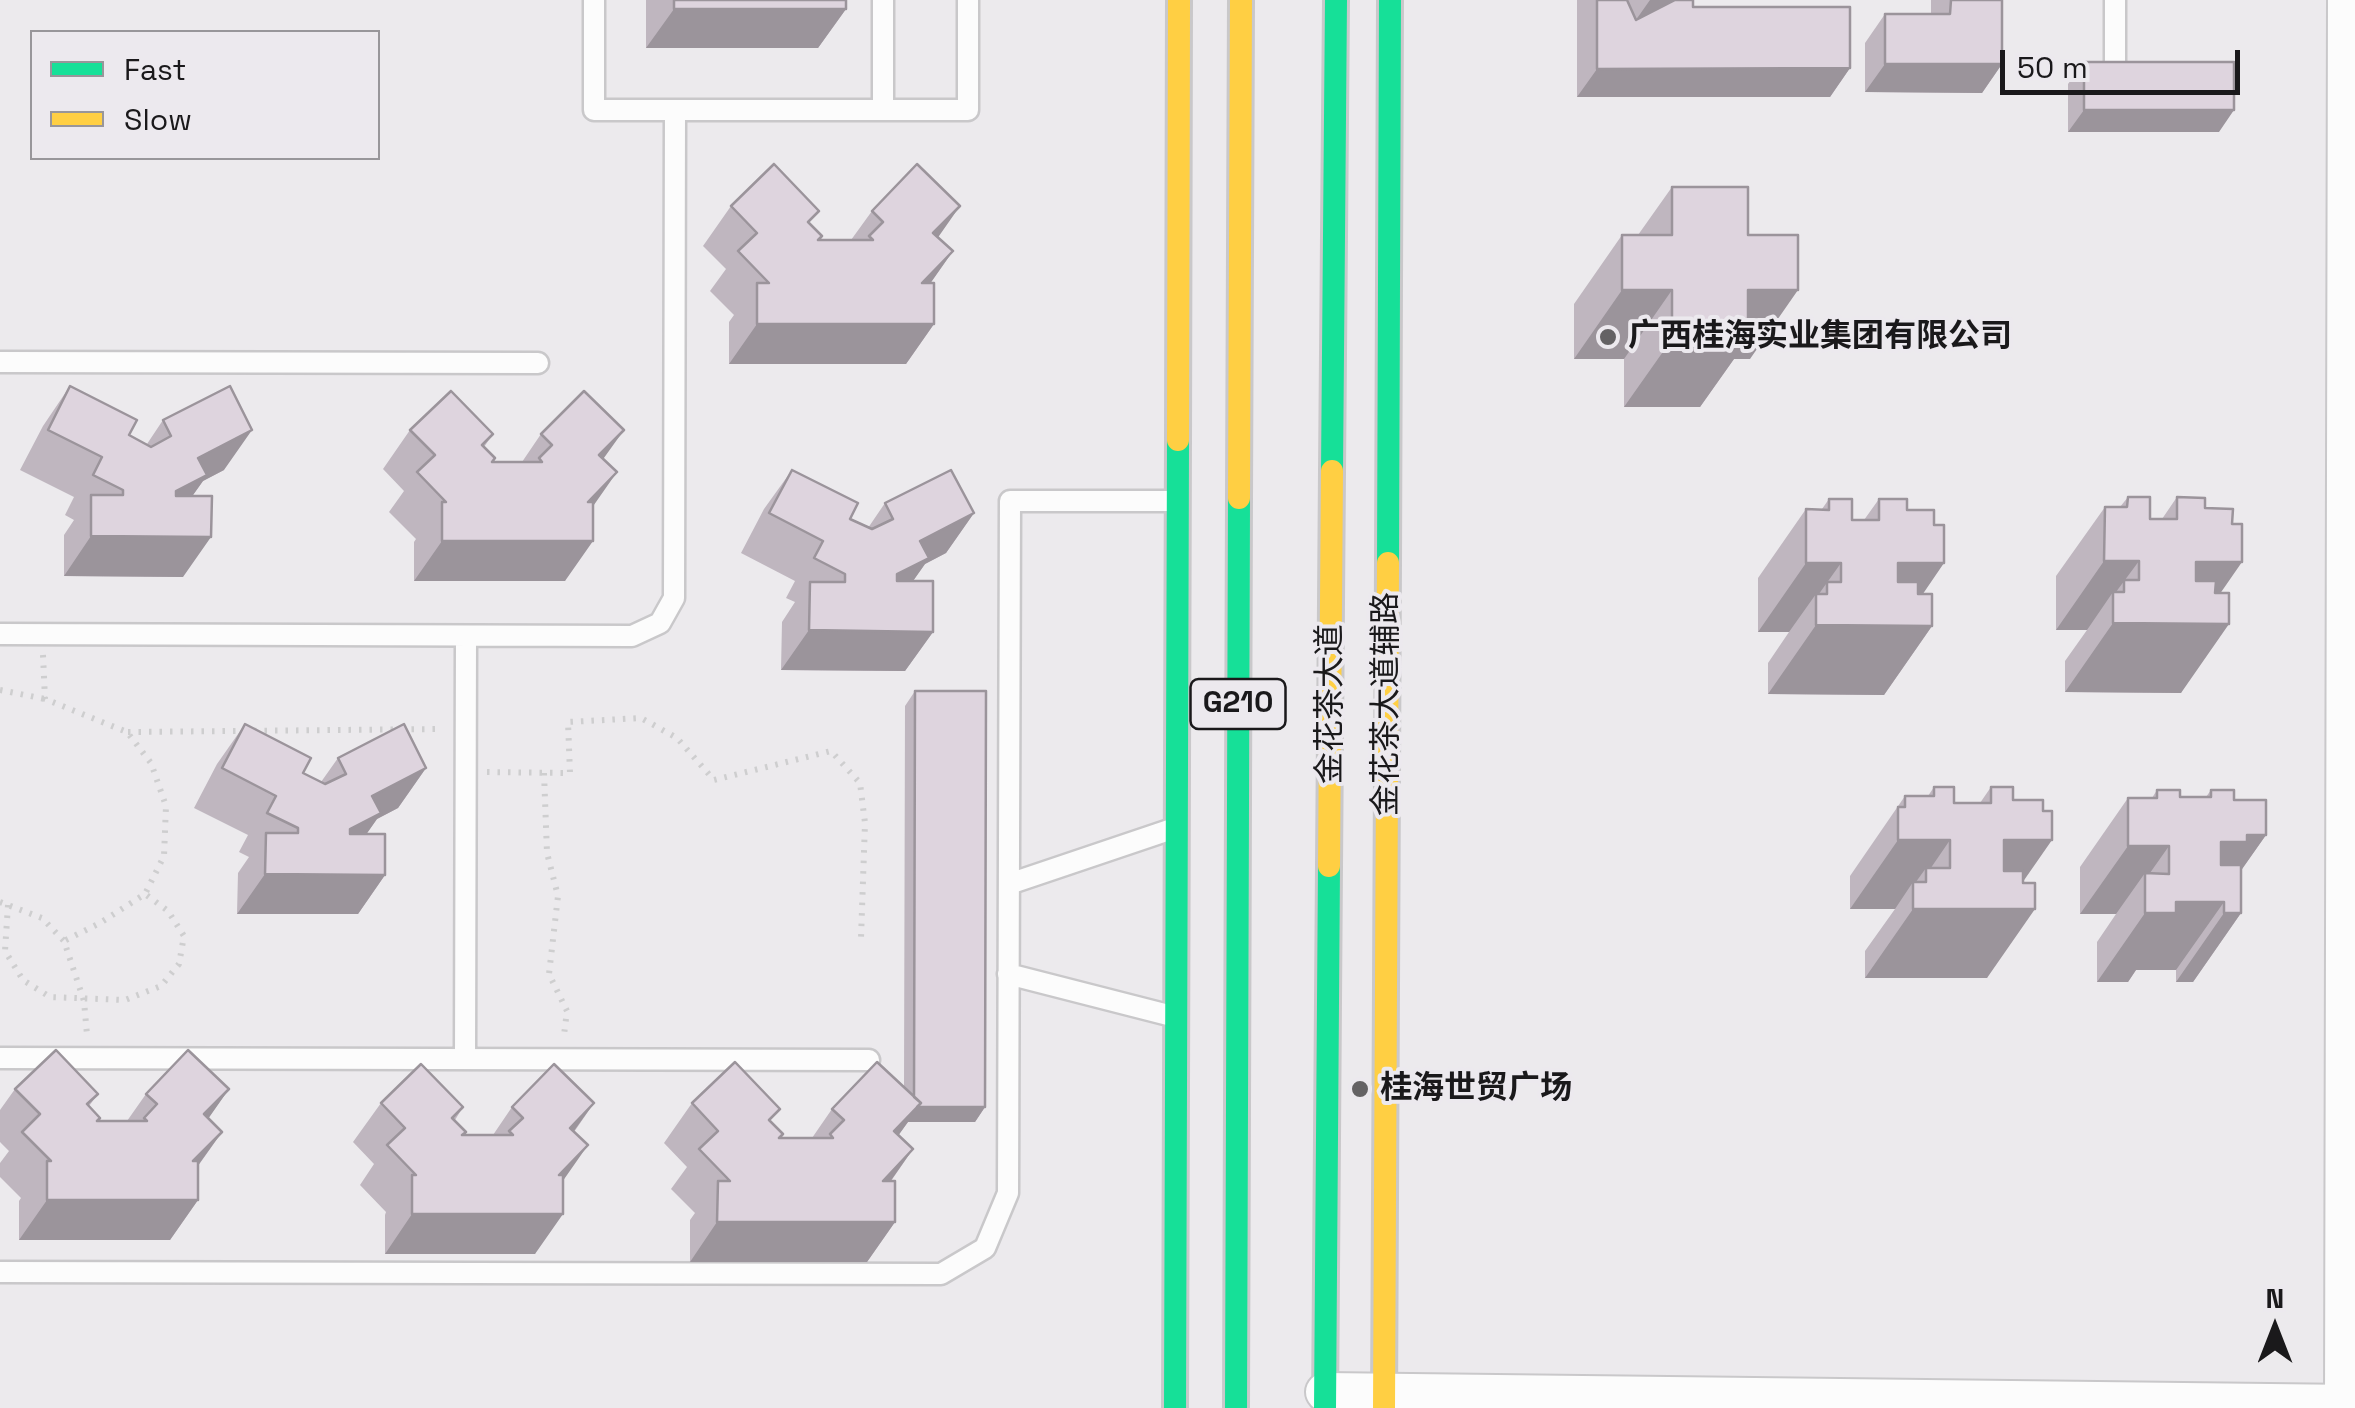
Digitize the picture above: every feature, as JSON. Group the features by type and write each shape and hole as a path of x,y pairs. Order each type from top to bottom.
{"main road":[{"path":"1175,1408 1179,0"},
{"name":"G210","path":"1236,1408 1240,0"},
{"name":"金花茶大道","path":"1325,1400 1336,0"},
{"name":"金花茶大道辅路","path":"1384,1400 1390,0"}],"street":[{"path":"1325,1400 2350,1404 2347,0"}],"lane":[{"path":"594,0 594,110 968,110 968,0"},
{"path":"883,0 883,110"},
{"path":"2115,0 2115,64"},
{"path":"0,634 632,636 660,623 674,598 675,110"},
{"path":"0,362 538,363"},
{"path":"0,1272 940,1274 984,1248 1008,1193 1010,501 1178,502"},
{"path":"466,636 466,1059"},
{"path":"1008,884 1177,827"},
{"path":"1008,974 1176,1018"},
{"path":"0,1058 869,1060"}],"path":[{"path":"42,634 45,699"},
{"path":"0,690 45,699 127,732 466,729"},
{"path":"466,772 570,773 568,722 640,718 677,738 714,780 831,751 860,783 865,823 861,938"},
{"path":"64,940 100,924 145,894 164,856 166,806 152,763 127,732"},
{"path":"544,773 547,853 558,896 549,974 567,1010 560,1059"},
{"path":"89,1058 84,1001 64,940 42,918 4,903 5,951 22,980 50,997 84,1001 126,1000 162,986 179,964 184,936 168,911 145,894"}],"building":[{"path":"674,0 846,0 846,9 674,9"},
{"path":"1597,0 1627,0 1636,20 1675,0 1693,0 1693,7 1850,7 1850,68 1597,69"},
{"path":"1951,0 2002,0 2002,64 1885,64 1885,14 1950,14"},
{"path":"2084,62 2234,62 2234,110 2084,110"},
{"path":"774,164 819,211 808,222 822,236 818,240 873,240 869,236 883,222 872,211 917,164 960,206 933,233 953,251 922,283 934,283 934,324 757,324 757,283 769,283 738,251 757,233 731,206"},
{"path":"1672,187 1748,187 1748,235 1798,235 1798,290 1748,290 1748,339 1672,339 1672,290 1622,290 1622,235 1672,235"},
{"path":"70,386 137,420 129,435 151,447 171,436 163,420 230,386 252,430 198,458 207,475 176,491 176,496 212,496 211,537 91,536 91,495 123,495 123,490 93,475 102,457 48,430"},
{"path":"451,391 493,434 482,445 495,458 492,462 542,462 539,458 552,445 541,434 584,391 624,430 599,455 617,472 588,502 593,502 593,541 442,541 442,502 446,502 417,472 435,455 410,430"},
{"path":"792,470 858,503 850,519 872,529 893,519 885,503 951,470 974,513 920,541 929,558 897,574 897,581 933,581 933,632 809,630 810,582 845,582 845,574 814,558 823,541 769,513"},
{"path":"2128,497 2150,497 2150,519 2177,519 2177,497 2205,498 2205,508 2233,509 2232,524 2242,524 2242,562 2196,562 2196,581 2216,581 2215,593 2229,593 2229,624 2113,623 2113,592 2124,592 2124,580 2139,580 2139,561 2104,561 2105,507 2127,507"},
{"path":"1829,499 1852,499 1852,520 1879,520 1879,499 1907,499 1907,510 1934,510 1934,525 1944,525 1944,563 1898,563 1898,582 1918,582 1918,594 1932,594 1932,626 1816,625 1816,594 1827,594 1827,582 1841,582 1841,563 1806,563 1806,509 1829,510"},
{"path":"915,691 986,691 985,1107 917,1107 921,1103 914,1097"},
{"path":"245,724 311,758 303,773 325,784 346,774 338,758 404,724 426,768 372,796 381,813 350,829 350,834 385,834 385,875 265,874 266,833 298,833 298,828 267,813 276,796 222,768"},
{"path":"1934,787 1954,787 1954,803 1991,803 1991,787 2013,787 2013,800 2043,800 2043,811 2052,811 2052,840 2004,840 2004,871 2023,871 2023,883 2035,883 2035,909 1913,909 1913,882 1926,882 1926,868 1950,868 1950,840 1898,840 1898,807 1905,807 1905,796 1934,796"},
{"path":"2157,790 2180,790 2180,797 2211,797 2211,790 2234,790 2234,800 2266,800 2266,835 2247,835 2247,842 2221,842 2221,865 2241,865 2241,913 2224,913 2224,902 2176,902 2176,913 2145,913 2145,873 2169,874 2169,846 2128,846 2128,798 2157,798"},
{"path":"56,1050 98,1094 87,1104 100,1118 97,1121 147,1121 144,1118 157,1104 146,1094 188,1050 229,1089 204,1114 222,1132 193,1161 198,1161 198,1200 47,1200 47,1161 51,1161 22,1132 40,1114 15,1089"},
{"path":"735,1062 780,1109 769,1120 783,1134 779,1138 833,1138 830,1134 844,1120 832,1109 877,1062 921,1103 894,1131 913,1149 883,1181 895,1181 895,1222 717,1222 718,1181 730,1181 699,1149 718,1131 692,1103"},
{"path":"421,1064 463,1107 452,1118 466,1132 462,1135 513,1135 509,1131 523,1118 512,1107 554,1064 594,1103 570,1128 588,1145 559,1175 563,1175 563,1214 412,1214 412,1175 416,1175 387,1145 405,1128 381,1103"}],"traffic: fast":[{"path":"1332,471 1336,0"},
{"path":"1388,563 1390,0"},
{"path":"1175,1408 1178,440"},
{"path":"1236,1408 1239,498"},
{"path":"1325,1408 1329,866"}],"traffic: slow":[{"path":"1178,440 1179,0"},
{"path":"1239,498 1241,0"},
{"path":"1329,866 1332,471"},
{"path":"1384,1408 1388,563"}],"place":[{"name":"广西桂海实业集团有限公司","path":"1608,337"},
{"name":"桂海世贸广场","path":"1360,1089"}]}
